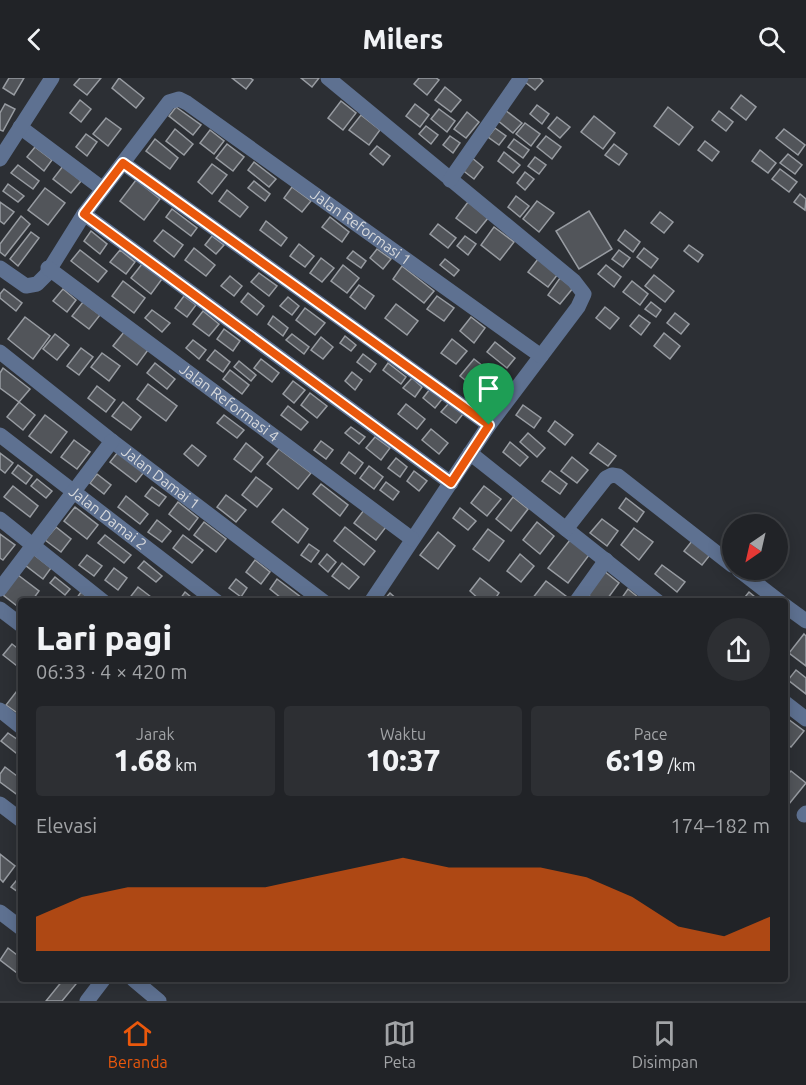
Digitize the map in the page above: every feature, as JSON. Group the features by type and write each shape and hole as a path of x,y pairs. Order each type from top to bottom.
{"street":[{"path":"0,159 52,78"},
{"path":"450,180 521,78"},
{"path":"334,80 450,180 574,281 584,294 578,307 489,425 374,598"},
{"name":"Jalan Reformasi 1","path":"123,163 169,102 179,99 188,103 541,356"},
{"path":"20,127 103,189"},
{"path":"0,268 22,283 32,286 42,279 84,214 123,163 489,425"},
{"path":"84,214 451,483"},
{"name":"Jalan Reformasi 4","path":"48,268 412,539"},
{"name":"Jalan Damai 1","path":"0,352 112,441 319,598"},
{"name":"Jalan Damai 2","path":"0,435 212,598"},
{"path":"0,589 112,441"},
{"path":"470,453 653,598"},
{"path":"566,529 606,478 612,474 618,476 722,557"},
{"path":"0,519 99,598"},
{"path":"579,598 606,560"},
{"path":"752,580 775,598"},
{"path":"788,608 806,621"},
{"path":"0,609 18,623"},
{"path":"788,707 806,719"},
{"path":"0,710 18,725"},
{"path":"0,804 18,818"},
{"path":"0,912 18,926"},
{"path":"87,1001 101,982"},
{"path":"136,982 159,1001"}],"building":[{"path":"9,78 24,78 14,95 3,88"},
{"path":"80,78 101,78 87,95 74,85"},
{"path":"119,78 144,98 136,108 112,88"},
{"path":"232,78 250,78 253,80 246,89"},
{"path":"301,78 319,78 312,87"},
{"path":"419,78 439,80 427,95 414,84"},
{"path":"526,78 540,78 543,81 535,90 524,81"},
{"path":"445,87 461,100 451,112 435,100"},
{"path":"741,95 756,107 746,120 731,108"},
{"path":"80,100 91,109 81,122 70,113"},
{"path":"341,101 356,113 343,130 328,118"},
{"path":"5,104 15,109 3,131 0,130 0,113"},
{"path":"415,104 429,115 420,127 406,116"},
{"path":"537,105 549,114 542,124 530,114"},
{"path":"176,107 201,125 193,135 169,116"},
{"path":"668,107 693,127 679,145 654,126"},
{"path":"439,109 455,121 447,132 431,119"},
{"path":"505,110 522,123 513,133 497,120"},
{"path":"719,111 733,122 726,131 712,120"},
{"path":"467,112 479,122 466,138 454,129"},
{"path":"361,115 380,130 369,145 349,130"},
{"path":"594,116 615,133 603,149 581,132"},
{"path":"557,117 570,127 560,138 548,128"},
{"path":"106,118 121,129 108,146 93,134"},
{"path":"525,123 540,134 531,146 516,134"},
{"path":"426,126 438,135 431,144 419,134"},
{"path":"495,128 506,136 499,145 488,137"},
{"path":"175,129 193,144 184,155 166,141"},
{"path":"784,129 805,145 798,155 776,138"},
{"path":"210,130 224,141 214,154 200,143"},
{"path":"86,134 97,142 87,156 76,147"},
{"path":"450,136 460,143 453,153 443,145"},
{"path":"546,136 561,147 552,159 537,147"},
{"path":"155,139 178,158 170,169 146,151"},
{"path":"514,139 529,150 523,158 508,147"},
{"path":"705,141 719,152 712,161 698,150"},
{"path":"227,144 244,157 233,171 216,158"},
{"path":"614,144 627,154 619,165 605,155"},
{"path":"377,146 390,156 383,165 370,154"},
{"path":"35,147 52,160 44,171 27,157"},
{"path":"760,150 776,163 768,173 752,161"},
{"path":"504,152 520,165 513,173 498,161"},
{"path":"788,154 802,165 795,174 780,163"},
{"path":"471,157 483,167 474,179 461,169"},
{"path":"535,157 546,165 539,174 528,166"},
{"path":"254,162 276,179 269,187 248,170"},
{"path":"212,164 227,175 212,194 198,182"},
{"path":"18,165 39,181 33,189 11,173"},
{"path":"63,166 81,181 71,193 53,179"},
{"path":"780,169 797,182 789,192 772,179"},
{"path":"525,172 534,179 525,190 517,183"},
{"path":"136,180 160,199 144,220 120,201"},
{"path":"254,181 270,194 265,201 248,188"},
{"path":"8,184 24,196 18,202 3,191"},
{"path":"292,187 311,201 302,212 284,198"},
{"path":"45,188 65,203 48,225 28,210"},
{"path":"227,190 248,207 240,217 219,201"},
{"path":"800,194 806,199 805,210 794,202"},
{"path":"516,196 529,206 520,217 508,207"},
{"path":"537,201 554,213 539,232 523,219"},
{"path":"0,202 14,212 4,224 0,221"},
{"path":"468,202 488,218 476,233 456,218"},
{"path":"172,209 197,228 191,236 166,217"},
{"path":"589,211 612,249 579,269 556,231"},
{"path":"660,212 673,222 664,233 651,223"},
{"path":"21,216 30,224 5,256 0,252 0,244"},
{"path":"330,217 349,232 342,242 322,227"},
{"path":"266,221 287,238 281,246 260,230"},
{"path":"438,224 456,238 448,248 430,234"},
{"path":"494,227 514,242 500,260 481,245"},
{"path":"163,230 183,245 174,257 154,241"},
{"path":"625,230 640,242 633,252 618,240"},
{"path":"91,231 107,244 100,254 84,241"},
{"path":"31,232 39,238 18,266 10,259"},
{"path":"212,236 224,245 216,254 205,245"},
{"path":"465,236 476,244 468,255 457,246"},
{"path":"299,244 314,256 305,267 290,256"},
{"path":"689,245 703,255 698,262 684,251"},
{"path":"194,248 215,265 206,276 185,260"},
{"path":"644,248 658,259 651,268 637,257"},
{"path":"377,249 391,259 383,269 370,258"},
{"path":"80,250 107,271 98,282 71,261"},
{"path":"120,250 135,262 126,274 110,262"},
{"path":"619,250 630,258 623,267 612,259"},
{"path":"353,251 366,261 361,268 347,258"},
{"path":"321,258 334,268 322,282 310,273"},
{"path":"445,259 459,270 454,276 440,265"},
{"path":"538,259 558,274 548,287 528,272"},
{"path":"142,264 162,279 151,294 131,278"},
{"path":"343,265 359,278 347,293 331,281"},
{"path":"606,265 621,277 614,287 598,274"},
{"path":"402,266 434,291 424,303 393,279"},
{"path":"259,273 277,286 269,296 251,282"},
{"path":"654,275 674,291 665,302 645,286"},
{"path":"230,276 242,286 234,296 221,286"},
{"path":"560,278 573,288 560,304 548,295"},
{"path":"123,281 145,298 134,313 112,296"},
{"path":"632,281 648,294 640,305 623,292"},
{"path":"359,285 374,296 365,309 350,297"},
{"path":"4,289 22,303 16,311 0,298"},
{"path":"63,289 76,300 67,312 53,301"},
{"path":"248,293 264,306 257,315 241,302"},
{"path":"184,296 196,305 187,317 175,308"},
{"path":"437,296 454,308 444,321 427,309"},
{"path":"288,297 299,306 292,315 280,306"},
{"path":"83,302 100,315 89,329 72,316"},
{"path":"651,302 661,310 656,317 645,309"},
{"path":"396,304 418,321 407,335 385,318"},
{"path":"605,307 619,318 610,329 596,318"},
{"path":"305,308 325,323 315,335 296,320"},
{"path":"152,310 170,323 162,332 145,318"},
{"path":"203,311 219,324 209,336 193,324"},
{"path":"675,313 689,324 681,334 667,323"},
{"path":"639,315 650,323 641,335 630,326"},
{"path":"273,316 288,328 283,336 268,324"},
{"path":"25,317 50,336 33,359 8,339"},
{"path":"471,317 485,328 474,343 460,331"},
{"path":"224,329 240,341 233,351 217,339"},
{"path":"124,332 148,350 137,365 113,346"},
{"path":"664,333 680,346 670,359 654,346"},
{"path":"55,334 69,345 57,360 43,349"},
{"path":"292,334 309,347 304,354 286,340"},
{"path":"345,336 356,345 351,351 340,343"},
{"path":"321,337 333,347 323,359 311,350"},
{"path":"452,339 467,351 456,364 441,353"},
{"path":"193,340 206,350 199,359 186,348"},
{"path":"495,342 515,358 507,368 487,352"},
{"path":"81,348 93,357 79,375 67,366"},
{"path":"215,350 230,362 223,372 207,360"},
{"path":"102,353 120,366 109,381 91,367"},
{"path":"363,354 376,364 370,372 357,362"},
{"path":"261,359 279,373 272,382 254,368"},
{"path":"474,359 488,370 474,387 460,376"},
{"path":"239,361 256,375 251,381 234,367"},
{"path":"155,363 175,379 167,389 147,373"},
{"path":"388,363 406,377 401,384 383,370"},
{"path":"3,368 30,389 19,402 0,388 0,373"},
{"path":"230,370 249,385 242,394 223,379"},
{"path":"352,372 362,380 355,390 345,381"},
{"path":"412,378 422,387 415,397 403,388"},
{"path":"293,381 305,390 294,403 283,394"},
{"path":"148,384 177,406 166,421 137,399"},
{"path":"97,386 115,400 106,412 88,398"},
{"path":"430,389 443,398 435,408 423,398"},
{"path":"310,393 327,406 317,418 301,405"},
{"path":"19,402 35,415 23,430 7,417"},
{"path":"123,402 141,417 131,430 112,416"},
{"path":"449,403 463,414 456,423 441,412"},
{"path":"406,404 425,419 417,429 398,414"},
{"path":"523,405 541,418 534,428 516,415"},
{"path":"288,406 308,422 301,430 281,415"},
{"path":"45,415 67,432 51,453 29,436"},
{"path":"224,415 244,430 237,438 217,423"},
{"path":"555,421 573,435 565,445 548,431"},
{"path":"351,427 365,437 359,444 345,433"},
{"path":"431,429 448,443 439,454 422,440"},
{"path":"528,433 545,448 537,457 520,442"},
{"path":"375,437 390,448 381,460 366,448"},
{"path":"74,440 90,452 77,469 61,457"},
{"path":"321,441 333,450 326,459 314,450"},
{"path":"510,442 528,457 520,466 503,452"},
{"path":"246,443 263,457 251,472 234,459"},
{"path":"598,443 616,456 608,466 590,453"},
{"path":"192,445 206,456 198,466 184,454"},
{"path":"279,449 311,473 298,489 267,464"},
{"path":"118,452 144,472 136,482 110,462"},
{"path":"349,452 363,463 355,474 341,463"},
{"path":"0,453 13,463 5,473 0,469"},
{"path":"572,457 588,470 577,483 561,471"},
{"path":"396,458 407,467 400,477 388,468"},
{"path":"18,465 32,476 26,484 12,473"},
{"path":"369,466 383,477 374,489 360,478"},
{"path":"414,471 427,481 419,491 407,481"},
{"path":"550,471 567,484 560,494 542,481"},
{"path":"97,474 111,485 104,494 90,483"},
{"path":"256,477 272,489 257,507 242,495"},
{"path":"37,479 52,491 46,498 31,486"},
{"path":"386,482 399,492 393,500 380,490"},
{"path":"321,484 348,505 340,516 313,494"},
{"path":"13,486 38,506 30,517 4,497"},
{"path":"484,486 501,499 487,516 471,503"},
{"path":"152,487 166,497 159,506 145,496"},
{"path":"226,495 246,510 236,522 217,507"},
{"path":"126,496 148,514 140,524 118,507"},
{"path":"513,497 528,509 511,531 496,519"},
{"path":"626,498 644,512 637,522 619,508"},
{"path":"178,502 198,518 189,530 169,514"},
{"path":"75,507 98,525 87,539 64,521"},
{"path":"460,508 476,521 468,530 453,518"},
{"path":"283,509 308,529 298,543 272,522"},
{"path":"364,510 386,527 376,540 354,523"},
{"path":"602,519 618,531 607,546 590,533"},
{"path":"157,520 171,531 162,542 148,532"},
{"path":"204,522 226,539 216,552 194,535"},
{"path":"537,522 554,536 540,554 523,540"},
{"path":"56,527 71,539 61,552 45,540"},
{"path":"345,527 375,551 364,565 334,541"},
{"path":"634,528 653,542 639,560 621,545"},
{"path":"488,529 504,541 489,561 473,549"},
{"path":"438,532 455,546 438,569 420,555"},
{"path":"0,534 15,545 3,560 0,558"},
{"path":"105,535 131,555 124,563 98,543"},
{"path":"183,535 203,550 192,563 173,548"},
{"path":"570,540 589,555 568,583 548,568"},
{"path":"692,541 710,555 702,565 684,551"},
{"path":"309,544 319,551 311,562 301,555"},
{"path":"33,554 51,568 43,579 25,565"},
{"path":"327,554 336,562 328,572 319,564"},
{"path":"520,554 534,566 521,582 507,571"},
{"path":"87,555 102,566 94,576 79,565"},
{"path":"255,560 270,572 261,584 246,572"},
{"path":"144,561 162,576 156,582 138,568"},
{"path":"342,563 359,577 349,589 332,576"},
{"path":"662,565 685,582 677,592 655,574"},
{"path":"114,568 127,578 118,590 105,580"},
{"path":"604,571 619,583 608,598 592,598 586,593"},
{"path":"18,575 39,591 34,598 18,598 18,607 3,595"},
{"path":"55,577 70,589 65,595 50,583"},
{"path":"480,578 499,593 496,598 478,598 470,591"},
{"path":"236,579 247,588 241,597 229,588"},
{"path":"277,579 302,598 281,598 270,589"},
{"path":"546,581 567,597 566,598 533,598"},
{"path":"138,587 152,598 130,598"},
{"path":"628,589 639,598 622,598"},
{"path":"81,592 89,598 77,598"},
{"path":"185,592 192,598 181,598"},
{"path":"749,592 756,598 744,598"},
{"path":"390,593 396,598 386,598"},
{"path":"804,634 806,636 806,666 789,653"},
{"path":"12,644 18,649 18,667 3,655"},
{"path":"796,670 806,678 806,694 788,680"},
{"path":"18,690 18,710 16,712 6,705"},
{"path":"788,719 804,731 791,747 788,745"},
{"path":"8,733 18,740 18,751 16,753 1,741"},
{"path":"5,767 18,777 18,795 0,782 0,774"},
{"path":"791,771 806,783 789,804 788,803 788,774"},
{"path":"0,854 15,866 3,882 0,879"},
{"path":"18,878 18,892 11,887"},
{"path":"8,948 18,956 18,974 0,960"},
{"path":"61,982 76,984 62,1001 46,1001"}],"route":[{"path":"123,163 489,425 451,483 84,214 123,163"}]}
